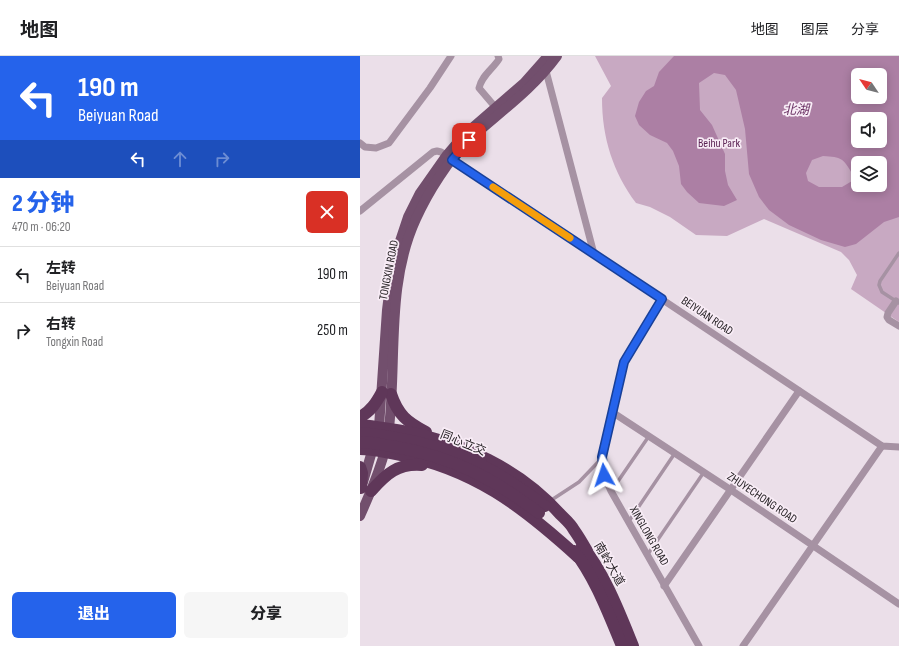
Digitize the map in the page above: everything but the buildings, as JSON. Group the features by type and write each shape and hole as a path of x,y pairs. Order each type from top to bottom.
{"highway":[{"path":"360,417 367,413 386,393 404,418 413,425 480,455 503,468 530,485 544,507"},
{"path":"360,425 424,435 453,444"},
{"name":"同心立交","path":"360,433 422,442 476,462 499,475 544,507"},
{"name":"同心立交","path":"360,442 420,451 447,460 472,470 544,507"},
{"path":"360,449 418,458 445,466 469,476 516,504 582,554"},
{"path":"360,467 364,490 396,469 411,464 445,466"},
{"name":"南岭大道","path":"544,507 571,532 622,646"},
{"name":"南岭大道","path":"582,554 605,583 633,646"}],"main road":[{"name":"TONGXIN ROAD","path":"360,516 364,490 378,451 384,428 386,393 398,280 405,248 415,220 426,196 464,136 524,83 548,56"},
{"name":"TONGXIN ROAD","path":"449,158 529,88 546,71 557,56"}],"street":[{"path":"360,143 365,147 376,148 389,142 430,88 451,56"},
{"path":"496,108 479,88 480,81 495,67 499,59 498,56"},
{"path":"546,71 594,254"},
{"path":"360,211 433,152 437,150 449,158"},
{"name":"BEIYUAN ROAD","path":"449,158 882,446"},
{"name":"XINGLONG ROAD","path":"662,299 624,362 602,457 604,475 611,491 699,646"},
{"path":"897,302 888,313 887,317 899,326"},
{"path":"664,586 799,391"},
{"name":"ZHUYECHONG ROAD","path":"612,412 731,490 899,604"},
{"path":"743,646 882,446 899,447"}],"lane":[{"path":"897,302 882,292 879,285 880,281 899,253"},
{"path":"611,491 649,436"},
{"path":"628,522 675,453"},
{"path":"544,507 579,482 602,457"},
{"path":"647,555 704,472"}],"green space":[{"name":"北湖","path":"595,56 899,56 899,322 851,289 857,275 849,260 841,252 764,219 727,236 696,235 670,217 650,207 636,203 621,179 610,154 604,127 602,98 611,86"}],"water":[{"name":"北湖","path":"674,56 899,56 899,217 884,222 856,244 845,247 821,240 789,225 769,210 759,197 749,174 745,129 736,90 725,75 714,73 699,83 700,110 712,125 725,154 725,171 728,185 737,200 724,206 699,203 681,184 679,166 673,151 667,143 650,135 639,125 635,116 639,102 646,91 654,86 659,72","holes":["823,156 838,158 847,165 851,172 851,156 887,156 887,192 851,192 851,182 842,187 819,187 808,181 806,173 812,160"]}],"slow traffic":[{"path":"493,187 570,238"}],"route":[{"path":"469,140 452,160 662,299 626,357 622,368 602,457 604,475"}],"park label":[{"name":"Beihu Park","path":"719,143"}]}
